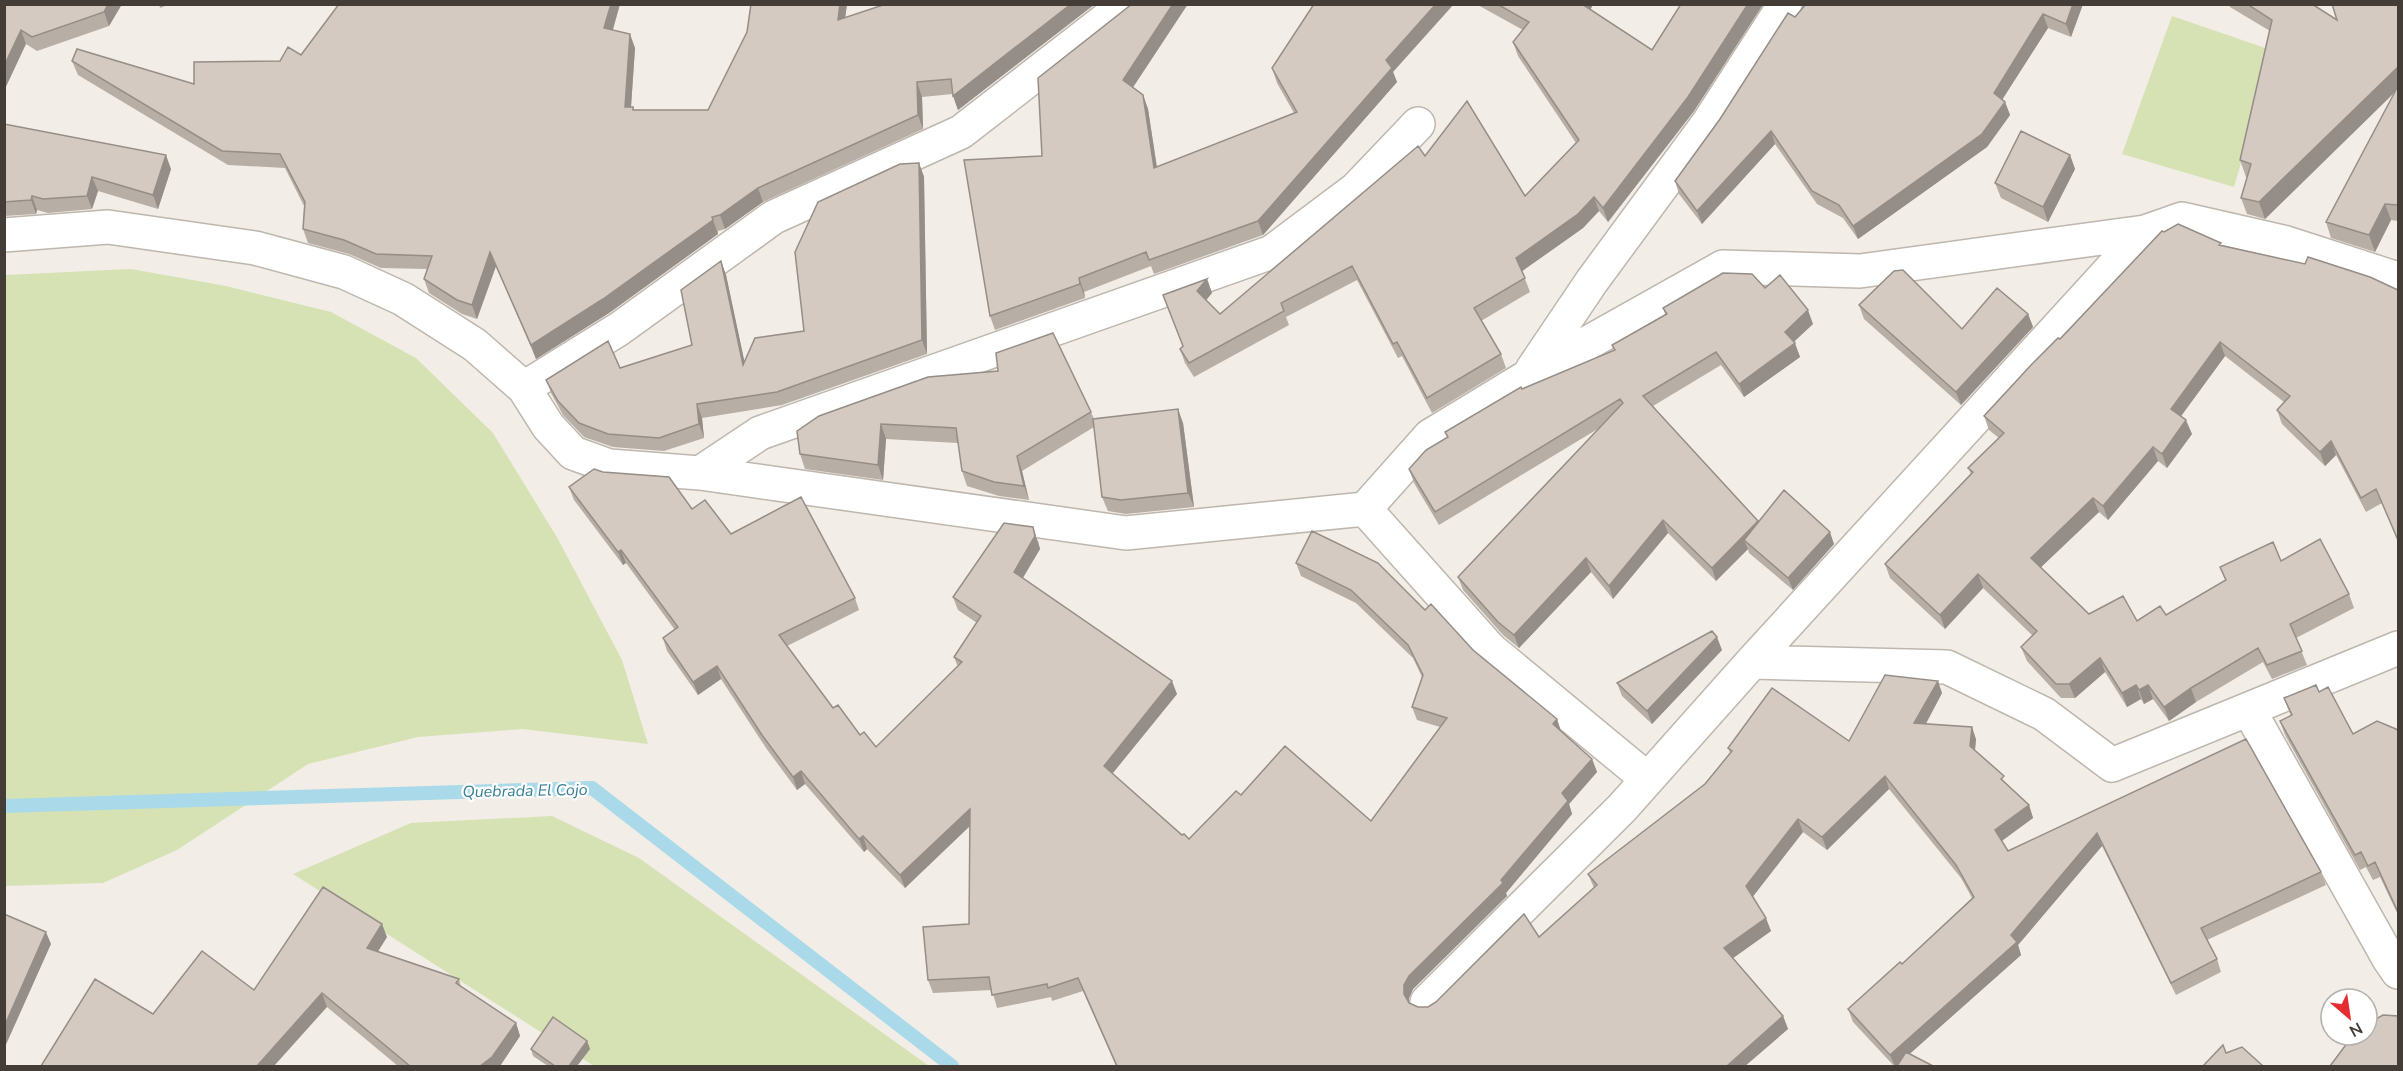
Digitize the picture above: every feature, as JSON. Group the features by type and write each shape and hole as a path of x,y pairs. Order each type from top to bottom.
{"street":[{"path":"524,388 619,329 774,217 961,132 1126,4"},
{"path":"1527,376 1592,281 1709,122 1785,4"},
{"path":"700,473 760,433 1272,252 1356,189 1418,124"},
{"path":"4,235 108,227 255,248 344,272 403,299 475,345 524,388 548,426 573,453 609,466 700,473 1126,533 1365,509 1430,436 1527,376 1723,267 1860,271 2145,232 2182,219 2283,242 2398,279"},
{"path":"1427,1002 1622,808 1646,778 2145,232"},
{"path":"1365,509 1490,649 1646,778"},
{"path":"1752,662 1947,667 2044,714 2112,765 2398,648"},
{"path":"2249,710 2398,972"}],"green space":[{"path":"2172,16 2274,51 2234,187 2122,154"},
{"path":"131,269 226,286 331,312 416,358 493,433 558,539 622,660 648,744 522,729 418,737 308,764 177,850 103,883 5,886 5,275"},
{"path":"552,816 639,858 929,1066 594,1066 293,874 411,823"}],"building":[{"path":"4,4 108,4 104,12 32,37 21,30 4,66"},
{"path":"339,4 611,4 604,28 630,34 625,107 633,107 633,110 708,110 747,32 751,4 840,4 838,20 886,4 1071,4 953,96 951,79 917,82 918,115 758,188 720,215 712,217 713,220 603,299 531,345 490,252 472,305 457,300 424,279 432,256 376,254 344,240 303,229 305,202 280,154 222,151 72,61 77,49 194,84 194,62 280,61 288,47 301,55"},
{"path":"1132,4 1173,4 1123,80 1143,95 1154,168 1297,112 1272,68 1314,4 1436,4 1386,60 1392,68 1258,221 1149,260 1146,252 1079,278 1080,284 990,316 964,160 1042,156 1038,78"},
{"path":"1497,4 1582,4 1652,50 1681,4 1748,4 1688,97 1603,208 1594,197 1578,214 1516,258 1525,278 1474,308 1501,354 1427,398 1397,342 1393,344 1352,266 1281,303 1284,311 1189,363 1180,349 1183,346 1163,295 1207,279 1197,291 1220,314 1418,146 1425,156 1467,101 1525,196 1579,140 1513,42 1529,22"},
{"path":"1806,4 2073,4 2066,24 2043,14 1994,93 2005,102 1982,134 1853,226 1839,205 1812,191 1771,131 1697,211 1675,181 1720,119 1788,13 1795,17"},
{"path":"2247,4 2312,4 2337,20 2332,4 2398,4 2398,67 2259,202 2241,198 2251,164 2240,160 2272,20"},
{"path":"2398,86 2398,205 2385,204 2369,235 2326,222"},
{"path":"4,124 166,155 153,195 92,177 87,196 43,199 32,196 31,200 4,202"},
{"path":"2021,131 2070,155 2043,207 1995,183"},
{"path":"919,163 922,340 777,392 697,404 699,424 659,438 608,434 579,423 558,401 546,380 608,341 620,368 692,345 681,290 721,261 743,365 755,338 804,331 795,252 818,202 900,164"},
{"path":"2178,224 2221,243 2219,245 2305,264 2308,257 2370,277 2398,290 2398,540 2376,489 2361,498 2331,441 2320,452 2277,410 2290,396 2220,342 2171,409 2186,420 2162,454 2153,447 2103,506 2093,498 2031,558 2089,614 2123,596 2137,621 2160,606 2166,615 2226,580 2220,567 2273,542 2281,561 2320,539 2349,594 2290,624 2302,651 2267,665 2258,648 2164,707 2148,685 2139,690 2136,685 2122,693 2100,658 2069,684 2056,684 2021,647 2037,631 1978,574 1940,615 1885,564 1973,472 1968,468 2004,433 1984,416 2162,231"},
{"path":"1903,270 1962,329 1997,288 2028,314 1956,392 1859,305 1894,271"},
{"path":"1723,273 1752,274 1765,288 1780,275 1808,310 1785,332 1795,343 1739,384 1716,352 1643,396 1758,521 1712,568 1663,520 1609,586 1586,558 1514,635 1498,622 1458,577 1623,403 1620,399 1435,512 1409,469 1426,450 1448,437 1445,432 1521,387 1522,389 1615,350 1612,345 1667,314 1663,308"},
{"path":"1053,333 1091,412 1017,456 1024,486 994,482 962,471 956,428 881,424 878,465 800,454 797,431 819,416 928,377 998,371 996,353"},
{"path":"1178,409 1188,493 1121,500 1102,497 1093,419"},
{"path":"594,469 603,472 669,477 692,509 705,500 731,534 801,497 855,598 779,635 833,708 838,705 860,735 864,732 876,747 962,662 954,657 981,616 953,597 1004,523 1033,527 1035,536 1014,572 1172,681 1104,766 1189,839 1236,791 1241,795 1285,746 1371,821 1447,718 1412,707 1423,675 1408,645 1351,590 1296,563 1312,531 1378,563 1425,610 1431,604 1473,650 1557,719 1553,724 1592,759 1562,793 1568,801 1501,880 1503,883 1409,976 1404,985 1404,994 1409,1003 1418,1007 1428,1007 1436,1002 1524,914 1539,937 1597,885 1588,874 1705,784 1732,751 1728,748 1772,688 1849,741 1885,675 1938,681 1914,723 1972,727 1970,746 2004,776 2001,779 2029,805 1995,830 2008,851 2246,739 2321,872 2201,928 2217,959 2171,983 2097,833 2011,935 2017,942 1890,1055 1848,1009 1900,962 1902,964 1974,897 1956,865 1885,776 1822,837 1798,819 1746,886 1766,918 1724,948 1783,1016 1727,1066 1117,1066 1078,978 1048,988 1047,984 992,995 989,977 928,980 923,927 969,924 970,809 900,875 863,836 859,839 801,771 793,777 762,735 717,666 693,682 663,638 678,627 621,550 618,552 569,487"},
{"path":"1784,490 1830,532 1788,578 1744,540"},
{"path":"1712,631 1717,637 1647,711 1617,683"},
{"path":"2316,685 2319,692 2328,687 2353,734 2377,721 2398,731 2398,912 2375,862 2368,866 2361,852 2355,855 2280,721 2292,715 2284,698"},
{"path":"323,887 382,924 367,948 459,979 456,983 516,1023 492,1057 480,1066 410,1066 322,993 257,1066 41,1066 95,979 153,1014 202,951 254,990"},
{"path":"4,914 46,932 4,1027"},
{"path":"2383,1015 2398,1016 2398,1066 2330,1066 2344,1047 2379,1047 2379,1017"},
{"path":"553,1017 587,1041 569,1066 555,1066 531,1049"},
{"path":"2223,1045 2226,1053 2242,1047 2263,1066 2203,1066"},
{"path":"1906,1052 1933,1066 1897,1066"}],"waterway":[{"name":"Quebrada El Cojo","path":"4,806 592,788 952,1066"}]}
